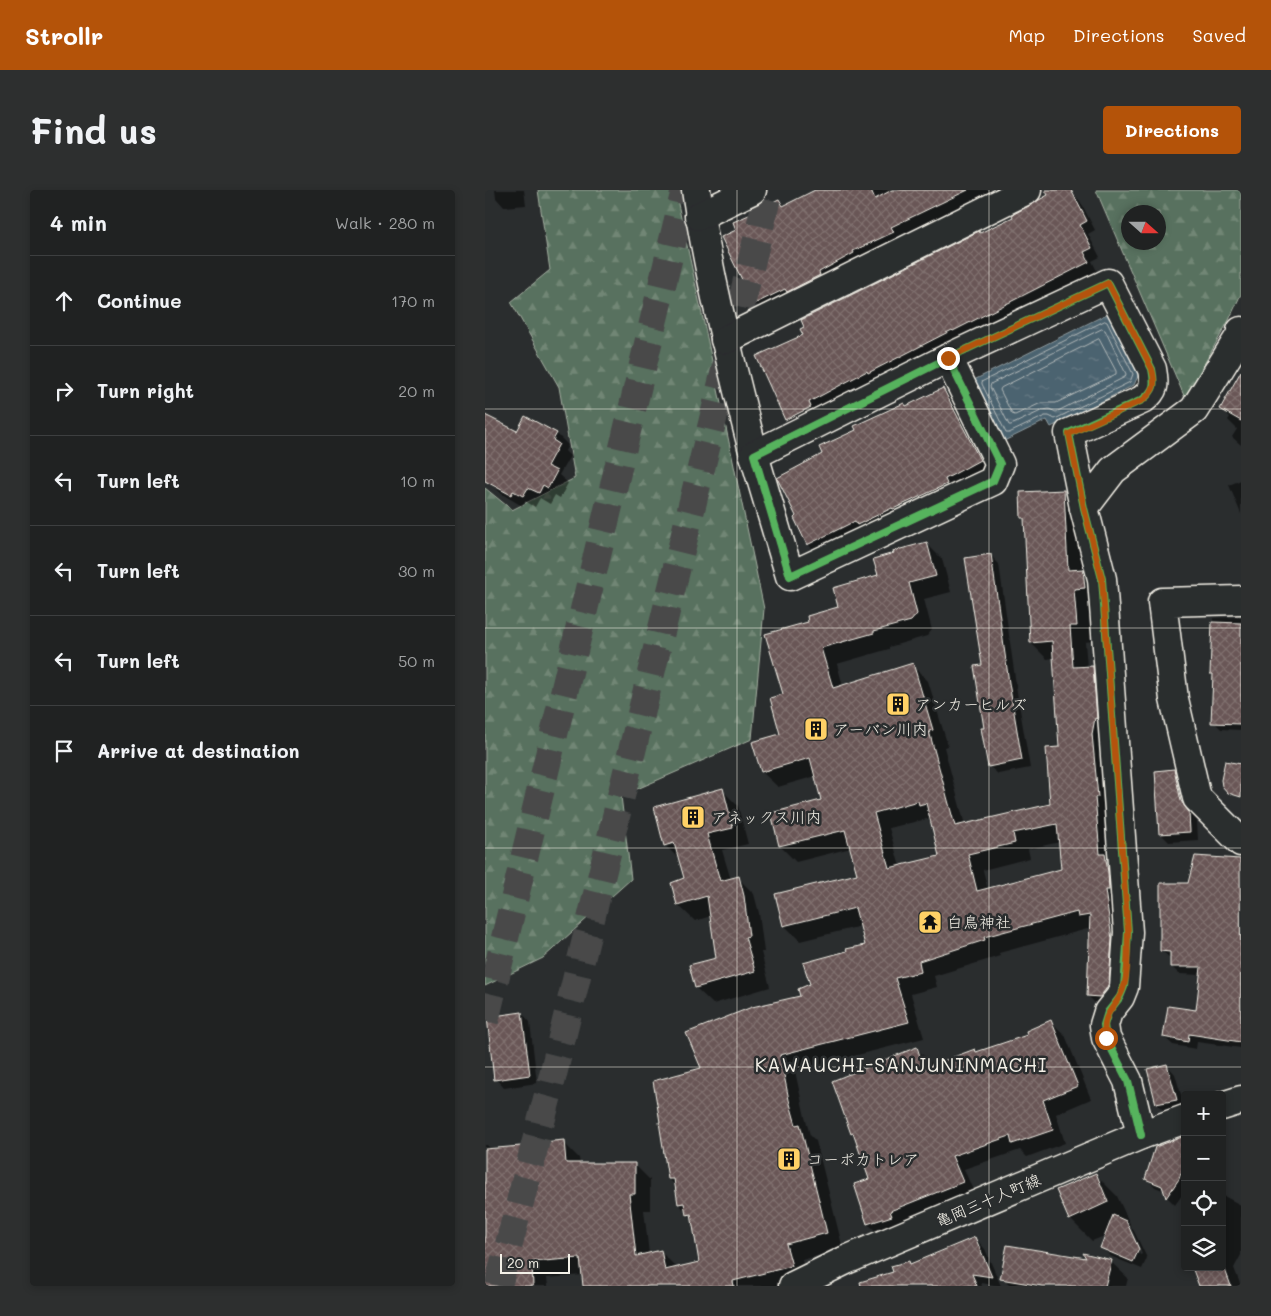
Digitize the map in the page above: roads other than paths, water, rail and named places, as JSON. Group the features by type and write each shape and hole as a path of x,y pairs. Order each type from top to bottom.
{"street":[{"path":"752,190 698,203 725,340 754,455 790,576 993,481 999,464 948,358"},
{"path":"725,340 1027,190"},
{"path":"754,455 948,358 1108,283 1152,369 1155,382 1151,393 1143,400 1069,434 1084,508 1102,579 1128,932 1124,987 1120,997 1108,1012 1104,1025 1106,1038 1128,1081 1141,1136"},
{"path":"1084,508 1113,470 1194,410 1241,334"},
{"path":"1241,600 1163,602 1174,699 1197,798 1241,842"},
{"path":"1226,1105 1241,1100"},
{"name":"亀岡三十人町線","path":"793,1286 846,1260 1181,1121"}],"water":[{"path":"1109,313 1139,374 1134,385 1051,427 1047,420 1004,441 974,380"}],"tunnel":[{"path":"485,1021 685,190"},
{"path":"498,1286 548,1095 769,190"}],"place":[{"name":"アンカーヒルズ","path":"898,704"},
{"name":"アーバン川内","path":"816,729"},
{"name":"アネックス川内","path":"693,817"},
{"name":"白鳥神社","path":"930,922"},
{"name":"コーポカトレア","path":"789,1159"}],"district":[{"name":"KAWAUCHI-SANJUNINMACHI","path":"901,1065"}]}
